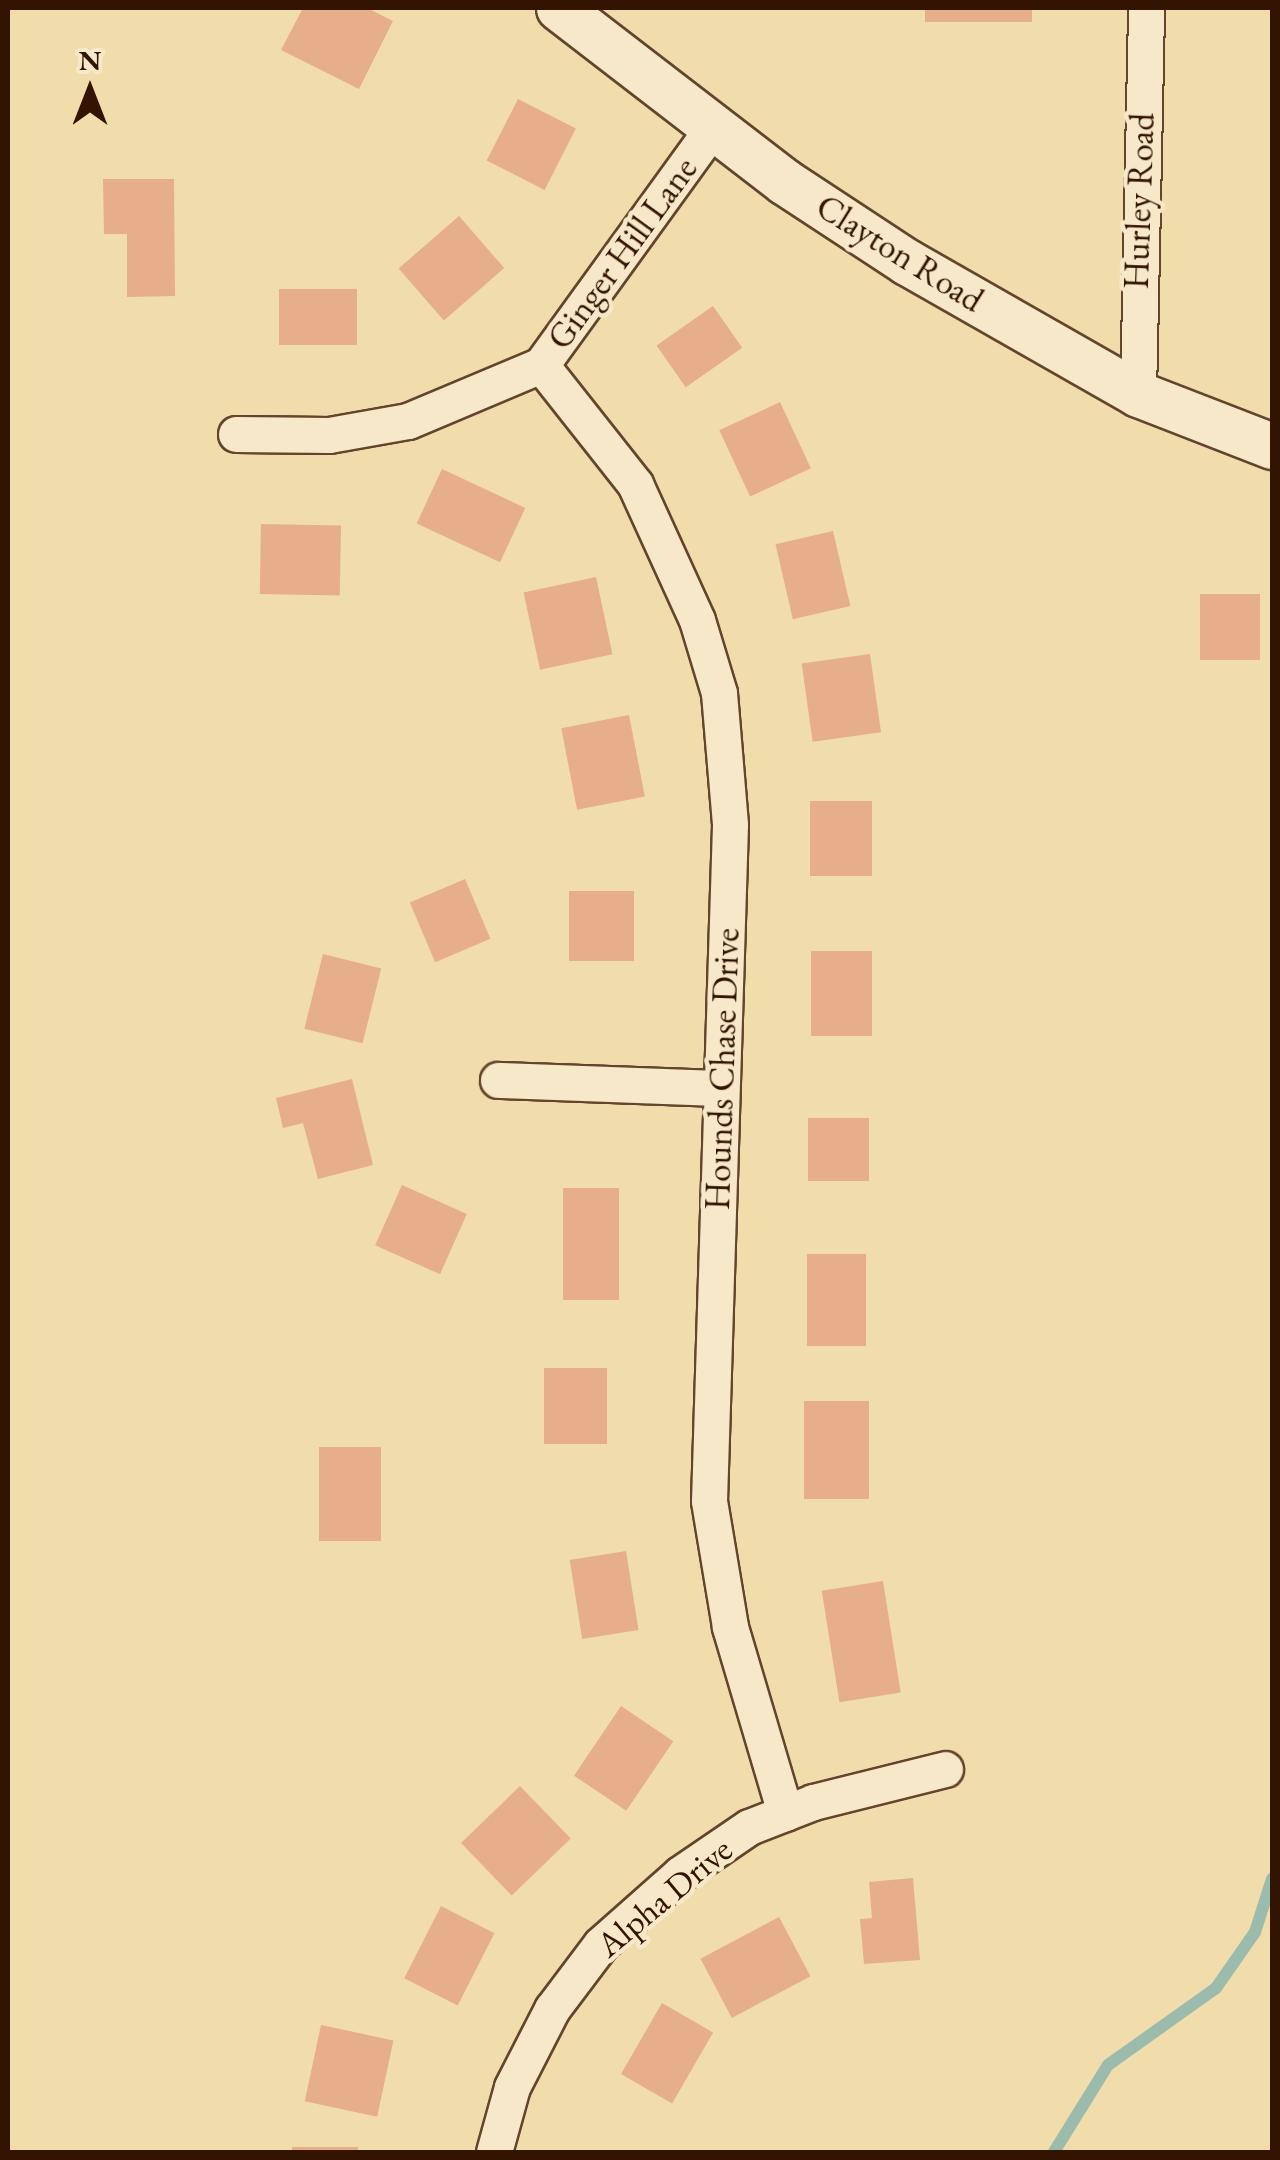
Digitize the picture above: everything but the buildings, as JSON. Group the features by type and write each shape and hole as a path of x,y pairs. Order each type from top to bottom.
{"street":[{"name":"Clayton Road","path":"559,8 714,126 907,262 1138,394 1272,446"},
{"name":"Hurley Road","path":"1138,394 1146,8"},
{"name":"Ginger Hill Lane","path":"236,434 330,434 408,421 541,365 714,126"},
{"name":"Hounds Chase Drive","path":"541,365 635,484 698,620 718,693 730,825 709,1501 730,1627 784,1813"},
{"path":"498,1080 721,1088"},
{"name":"Alpha Drive","path":"494,2152 512,2087 552,2009 600,1944 680,1874 749,1827 784,1813 945,1768"}],"waterway":[{"path":"1054,2152 1108,2065 1216,1988 1255,1932 1272,1879"}]}
